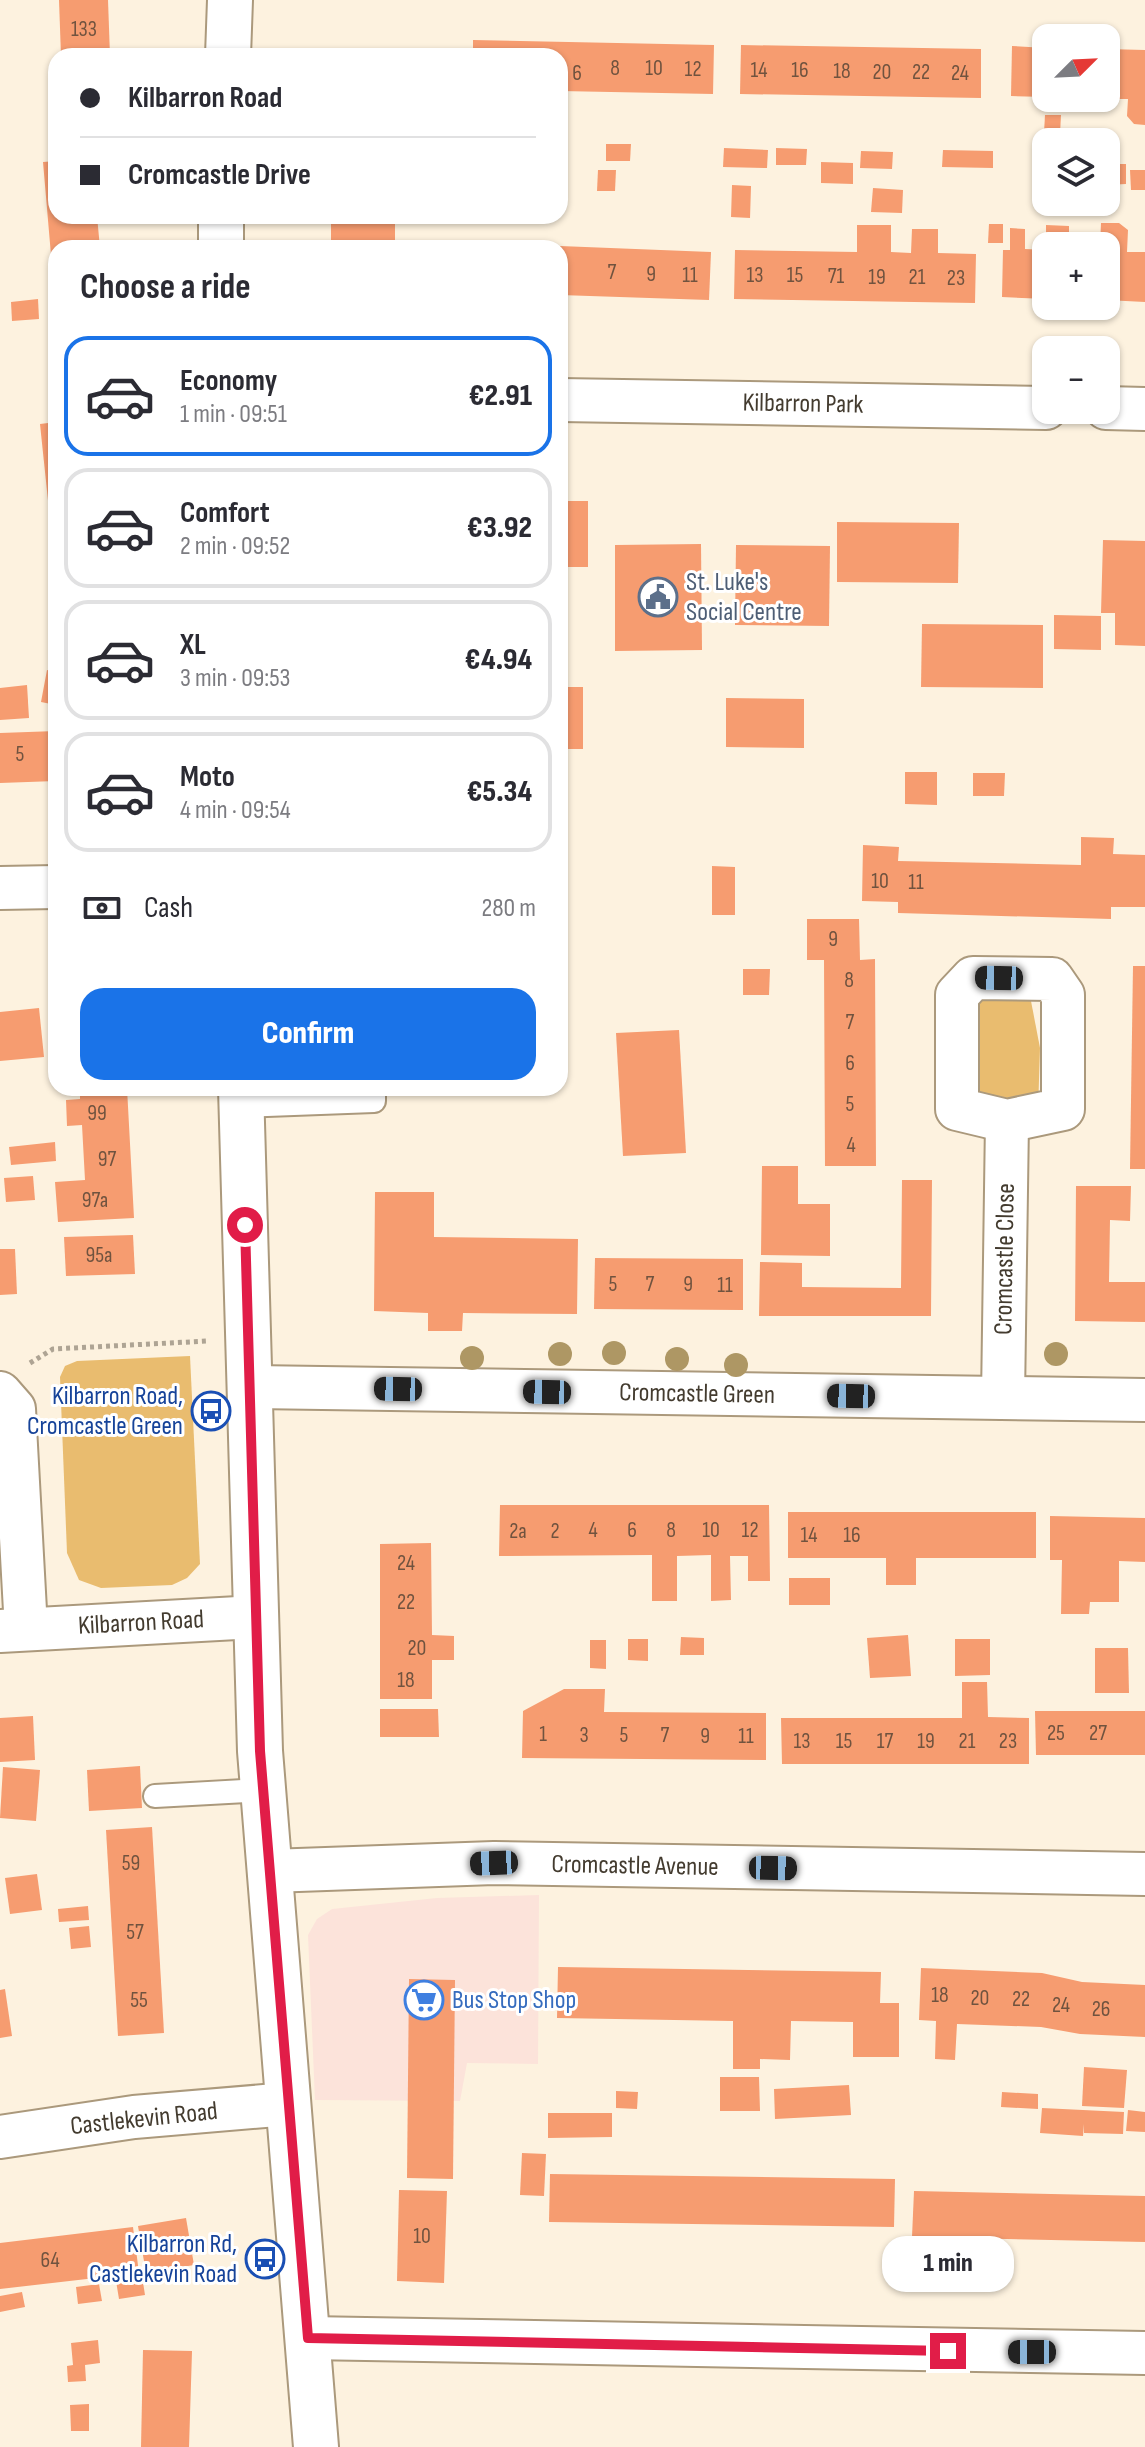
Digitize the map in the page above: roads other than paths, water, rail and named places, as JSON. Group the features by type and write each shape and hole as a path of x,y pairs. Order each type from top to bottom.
{"street":[{"path":"228,48 230,0"},
{"name":"Kilbarron Park","path":"568,400 1032,408"},
{"path":"1120,408 1145,409"},
{"path":"0,888 48,887"},
{"path":"242,1097 263,1790 316,2447"},
{"name":"Cromcastle Close","path":"1003,1398 1007,1121"},
{"name":"Kilbarron Road","path":"13,1379 13,1630 257,1617"},
{"name":"Cromcastle Green","path":"250,1387 1145,1400"},
{"name":"Cromcastle Avenue","path":"270,1871 494,1863 1145,1874"},
{"name":"Castlekevin Road","path":"0,2137 134,2117 288,2104"},
{"path":"308,2338 1145,2353"}],"lane":[{"path":"242,1097 374,1101 374,1096"},
{"path":"155,1796 263,1790"}],"place":[{"name":"St. Luke's Social Centre","path":"658,597"},
{"name":"Kilbarron Road, Cromcastle Green","path":"211,1411"},
{"name":"Bus Stop Shop","path":"424,2000"},
{"name":"Kilbarron Rd, Castlekevin Road","path":"265,2259"}]}
